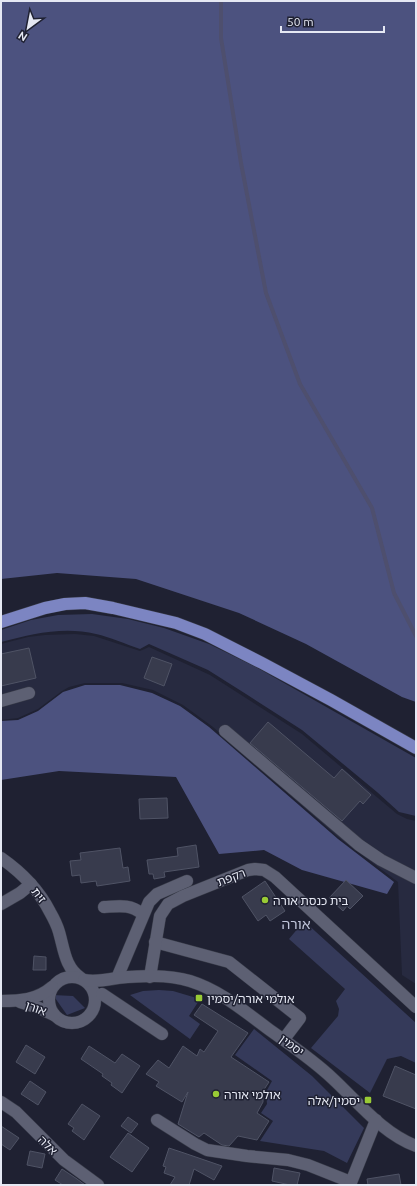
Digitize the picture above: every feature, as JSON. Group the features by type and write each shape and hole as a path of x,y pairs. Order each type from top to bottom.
{"main road":[{"path":"1,622 45,608 65,604 85,603 127,610 176,623 205,634 262,663 416,748"}],"street":[{"path":"1,701 29,693"},
{"path":"225,731 359,845 387,863 416,878"},
{"name":"זית","path":"1,858 31,884 50,912 57,927 68,964 73,972 83,979"},
{"name":"רקפת","path":"150,977 160,916 168,904 175,899 245,871 255,869 264,870 275,877 416,1008"},
{"path":"118,978 143,914 152,897 187,881"},
{"path":"1,904 20,893 31,884"},
{"path":"104,908 130,906 143,914"},
{"path":"155,942 229,962 300,1018 284,1039"},
{"name":"זית","path":"53,986 62,963 62,943"},
{"path":"99,998 94,1009 84,1020 70,1023 63,1021 54,1015 50,1008 49,994 53,986 60,980 74,976 83,979 99,998 162,1034"},
{"name":"יסמין","path":"99,998 106,990 122,983 150,977"},
{"name":"יסמין","path":"83,979 96,981 118,978 150,977 179,979 209,989 228,1000 284,1039 328,1074 393,1135 416,1146"},
{"name":"אורן","path":"1,1002 17,1002 39,996 53,986"},
{"name":"אורן","path":"17,1002 39,1008 54,1015"},
{"name":"אלה","path":"1,1102 16,1112 64,1160 98,1185"},
{"path":"157,1120 207,1150 288,1160 308,1165 350,1183 376,1120"}],"shaded area":[{"path":"1,1 416,1 416,702 402,697 306,644 239,613 136,579 57,573 1,579"},
{"path":"92,614 128,619 164,628 209,644 256,667 416,758 416,816 399,812 302,730 208,670 149,644 140,649 101,635 72,631 48,632 1,642 1,630 31,620 58,615"},
{"path":"75,634 94,636 140,651 149,647 210,675 302,734 397,814 407,819 416,821 416,984 402,975 398,882 338,837 213,727 183,705 153,690 122,683 85,683 69,687 38,709 18,718 1,720 1,644 28,637"},
{"path":"85,685 120,685 152,693 180,706 209,727 338,839 394,882 387,894 302,870 264,850 219,854 176,777 59,771 1,780 1,721 18,720 38,711 63,692"},
{"path":"304,921 416,1023 416,1063 401,1056 387,1059 370,1093 311,1048 338,1016 339,1009 336,1001 345,989 289,939"},
{"path":"143,991 173,991 200,999 189,1016 200,1024 190,1039 130,995"},
{"path":"53,995 73,996 85,1008 67,1015"},
{"path":"254,1029 312,1076 364,1128 347,1163 324,1151 260,1141 273,1121 261,1113 267,1104 266,1092 272,1081 235,1055"}],"building":[{"path":"29,648 36,678 1,686 1,654"},
{"path":"152,657 172,664 164,686 144,678"},
{"path":"268,722 334,778 342,769 371,795 363,804 360,801 342,821 250,743"},
{"path":"167,798 168,818 140,819 139,799"},
{"path":"196,845 199,867 164,872 165,877 154,879 153,874 149,874 147,860 178,856 177,848"},
{"path":"120,848 123,868 128,867 130,881 97,886 96,881 81,883 80,875 72,876 70,861 81,860 80,853"},
{"path":"346,880 363,896 350,909 347,906 343,911 329,898"},
{"path":"265,881 285,911 270,921 266,915 258,921 242,897"},
{"path":"34,956 46,957 46,970 33,970"},
{"name":"אולמי אורה","path":"202,1004 248,1033 231,1057 269,1082 263,1091 263,1102 257,1113 269,1121 257,1140 238,1136 229,1146 222,1145 204,1133 199,1137 178,1124 188,1092 182,1102 156,1086 159,1082 146,1074 158,1060 169,1068 183,1046 197,1056 200,1049 204,1052 218,1031 194,1015"},
{"path":"26,1045 45,1057 35,1074 16,1062"},
{"path":"89,1046 115,1063 122,1054 140,1066 122,1093 102,1076 103,1074 81,1059"},
{"path":"395,1066 416,1075 416,1109 383,1096"},
{"path":"30,1081 46,1092 38,1105 21,1094"},
{"path":"82,1104 100,1116 84,1140 72,1131 74,1128 68,1124"},
{"path":"128,1117 138,1124 131,1133 121,1126"},
{"path":"1,1126 19,1138 10,1150 1,1144"},
{"path":"128,1133 149,1148 132,1172 110,1157"},
{"path":"169,1148 222,1166 214,1180 194,1169 189,1185 170,1185 175,1177 164,1173 166,1167 163,1166"},
{"path":"30,1151 45,1154 42,1168 27,1165"},
{"path":"274,1168 300,1173 297,1185 272,1181"},
{"path":"62,1169 85,1185 63,1185 55,1180"},
{"path":"399,1174 401,1185 368,1185 367,1179"}],"waterway":[{"path":"221,1 221,38 241,163 266,293 300,384 372,508 394,593 416,636"}],"place":[{"name":"בית כנסת אורה","path":"265,900"},
{"name":"אולמי אורה/יסמין","path":"199,998"},
{"name":"אולמי אורה","path":"216,1094"},
{"name":"יסמין/אלה","path":"368,1100"}],"district":[{"name":"אורה","path":"296,924"}]}
